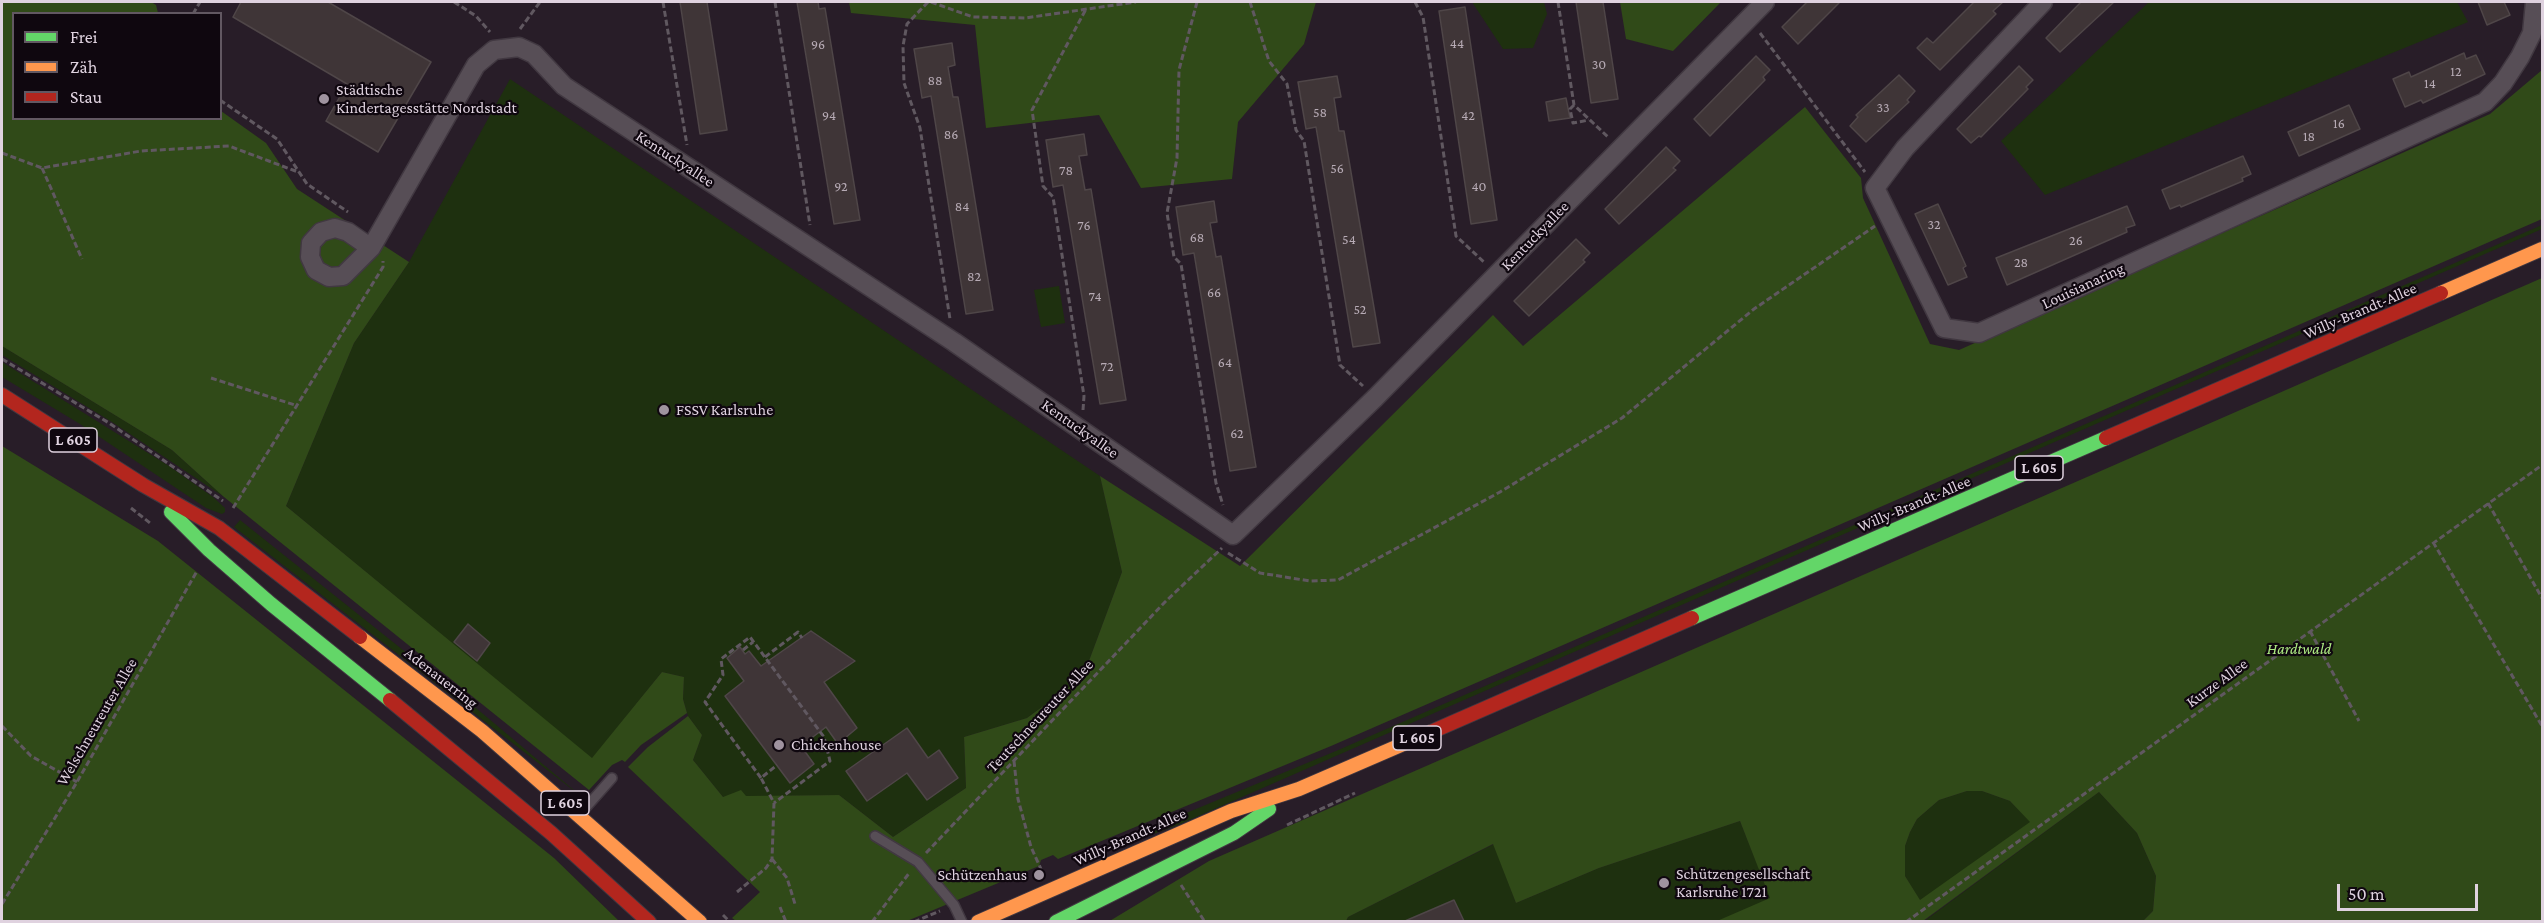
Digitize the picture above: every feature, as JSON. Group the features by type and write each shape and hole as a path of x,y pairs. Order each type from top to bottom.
{"main road":[{"name":"Willy-Brandt-Allee","path":"978,921 1231,811 1299,789 2542,249"},
{"name":"Adenauerring","path":"2,395 143,485 219,528 482,731 700,921"},
{"name":"Adenauerring","path":"143,485 208,550 304,633 451,749 551,833 649,921"},
{"name":"Willy-Brandt-Allee","path":"1056,921 1234,833 1299,789"}],"street":[{"name":"Kentuckyallee","path":"504,47 519,47 534,54 564,86 954,342 1233,535 1375,398 1765,2"},
{"path":"1875,188 1905,148 2043,2"},
{"name":"Louisianaring","path":"1875,188 1944,328 1979,333 2485,102 2503,83 2520,57 2532,33 2535,2"},
{"path":"375,241 476,65 485,56 504,47"}],"lane":[{"path":"579,815 612,778"},
{"path":"875,836 918,862 954,905 962,921"}],"path":[{"path":"454,2 476,16 504,47 527,22 540,2"},
{"path":"663,2 690,168"},
{"path":"775,2 815,251"},
{"path":"954,342 920,128 904,83 903,46 907,24 930,2 973,17 1025,18 1136,2"},
{"path":"1197,2 1179,70 1177,158 1167,213 1174,257 1181,264 1216,483 1233,535"},
{"path":"1250,2 1269,61 1287,84 1296,130 1304,141 1341,365 1375,398"},
{"path":"1415,2 1423,17 1456,236 1497,274"},
{"path":"1558,2 1574,105 1620,150"},
{"path":"1082,430 1082,385 1053,197 1043,186 1032,110 1086,9"},
{"path":"1749,18 1875,188"},
{"path":"222,101 277,139 307,184 356,218"},
{"path":"1574,105 1570,108 1573,123 1589,120"},
{"path":"2,153 42,168 141,151 229,146 300,173"},
{"path":"42,168 82,259"},
{"path":"1221,549 1260,573 1310,581 1338,580 1500,492 1622,418 1754,309 1889,217"},
{"path":"219,528 298,406 383,267 375,241"},
{"path":"211,378 298,406"},
{"name":"Kurze Allee","path":"1906,921 2542,465"},
{"path":"2488,503 2542,598"},
{"name":"Teutschneureuter Allee","path":"872,921 918,862 1165,602 1233,535"},
{"path":"2433,542 2542,726"},
{"name":"Welschneureuter Allee","path":"2,904 77,782 208,550"},
{"path":"2310,631 2358,720"},
{"path":"765,657 798,633 802,638"},
{"path":"736,891 766,868 772,860 774,802 761,778 705,702 723,675 721,659 750,638 824,737 830,761 774,802"},
{"path":"743,650 753,642"},
{"path":"2,726 31,756 77,782"},
{"path":"1014,761 1018,799 1031,847 1041,870"},
{"path":"761,778 777,765"},
{"path":"772,860 787,878 795,904"},
{"path":"1169,866 1206,921"},
{"path":"780,907 786,921"}],"green space":[{"path":"2,2 151,2 156,5 158,12 12,12 12,120 222,120 222,112 266,143 297,189 409,262 354,343 286,506 592,758 662,672 684,677 683,699 687,713 641,745 625,762 622,760 612,765 589,790 224,497 172,450 2,346"},
{"path":"849,2 1316,2 1304,44 1238,122 1232,179 1141,188 1099,115 986,128 975,25 851,13"},
{"path":"1472,2 1544,2 1547,14 1533,48 1503,49"},
{"path":"1620,2 1721,2 1673,51 1626,39"},
{"path":"2149,2 2457,2 2468,22 2045,195 2001,141"},
{"path":"2542,70 2542,219 1331,746 1058,859 1053,855 1041,860 1039,866 907,921 736,921 732,918 760,892 628,767 648,747 688,716 702,735 693,760 723,797 741,790 746,796 839,795 893,837 966,788 964,737 1027,718 1083,677 1122,572 1100,476 1240,566 1493,315 1523,346 1805,107 1861,178 1863,198 1930,344 1959,350 2490,114"},
{"name":"FSSV Karlsruhe","path":"510,79 1100,476 1122,572 1083,677 1027,718 964,737 966,788 893,837 839,795 723,797 693,760 702,735 688,716 683,699 684,677 662,672 592,759 286,506 354,343 409,262"},
{"path":"2542,225 2542,229 1178,825 1076,862 1075,859 1336,751"},
{"name":"Hardtwald","path":"2542,278 2542,921 2143,921 2153,911 2156,876 2137,833 2099,792 1923,921 1717,921 1770,898 1740,821 1599,868 1516,903 1493,844 1348,917 1346,921 1108,922 1209,861","holes":["1967,791 1982,791 2010,801 2030,822 1920,900 1905,876 1905,846 1917,819 1939,800"]},
{"path":"1059,286 1065,323 1041,327 1034,290"},
{"path":"2,346 172,450 224,497 112,422 2,355"},
{"path":"2,362 169,466 213,497 225,508 225,512 222,514 206,508 80,424 2,377"},
{"path":"2,446 158,541 554,858 619,921 2,921"},
{"path":"240,520 482,713 582,797 234,527"},
{"path":"1967,791 1982,791 2010,801 2031,822 1920,901 1905,876 1905,846 1910,832 1917,819 1939,800"},
{"path":"2099,792 2137,833 2156,876 2153,911 2143,921 1923,922"},
{"name":"Schützengesellschaft Karlsruhe 1721","path":"1740,821 1780,921 1346,922 1348,917 1494,844 1516,903 1599,868"}],"building":[{"path":"241,2 328,2 431,62 378,152 326,121 347,84 233,17"},
{"path":"680,2 707,2 727,130 700,134"},
{"path":"797,2 818,2 819,9 825,8 860,220 834,224"},
{"path":"1576,2 1603,2 1618,99 1591,103"},
{"path":"1807,2 1840,2 1798,44 1782,27"},
{"path":"1974,2 2003,2 1993,11 1996,14 1940,70 1917,48 1927,38 1933,43"},
{"path":"2081,2 2114,2 2060,52 2046,38"},
{"path":"2478,2 2504,2 2510,15 2487,25"},
{"path":"1465,7 1497,220 1471,224 1439,11"},
{"path":"952,43 955,65 948,67 953,97 958,97 993,310 966,314 931,96 922,98 914,49"},
{"path":"2464,53 2466,59 2476,55 2485,74 2423,103 2421,100 2405,107 2393,79 2409,72 2411,77"},
{"path":"1756,56 1770,70 1763,77 1765,80 1710,136 1694,119"},
{"path":"2019,66 2033,80 2026,87 2028,89 1981,137 1979,136 1971,143 1957,129"},
{"path":"1899,75 1915,91 1907,100 1909,102 1866,142 1850,126 1858,117 1856,115"},
{"path":"1337,76 1341,97 1334,98 1339,131 1344,131 1380,343 1353,347 1316,127 1306,129 1298,82"},
{"path":"1566,98 1570,118 1549,121 1546,102"},
{"path":"2349,105 2360,129 2299,156 2288,132"},
{"path":"1084,134 1087,155 1079,156 1085,190 1091,189 1126,400 1100,404 1063,185 1053,187 1046,140"},
{"path":"1666,147 1680,161 1673,168 1676,170 1619,224 1605,209"},
{"path":"2243,156 2251,174 2242,178 2243,181 2181,207 2180,205 2170,209 2162,190"},
{"path":"1214,201 1217,222 1210,223 1216,257 1221,256 1256,467 1230,471 1194,253 1183,255 1176,207"},
{"path":"1938,204 1966,266 1963,268 1967,277 1948,285 1915,214"},
{"path":"2127,206 2135,225 2126,228 2127,232 2007,285 1996,258"},
{"path":"1576,239 1590,253 1583,260 1585,262 1529,316 1514,301"},
{"path":"468,624 490,643 477,661 454,642"},
{"path":"811,631 855,661 824,682 857,728 838,744 826,727 801,746 814,764 790,783 725,696 744,681 727,658 740,647 745,654 749,651 761,666"},
{"path":"907,728 928,758 939,750 958,778 927,800 907,773 867,801 846,771"},
{"path":"1454,900 1464,921 1405,921"}],"traffic: fast":[{"path":"1692,618 2106,438"},
{"path":"171,512 209,550 271,604 390,700"},
{"path":"1056,922 1234,833 1269,809"}],"traffic: slow":[{"path":"2441,293 2542,249"},
{"path":"360,637 482,731 700,922"},
{"path":"978,922 1231,811 1299,789 1431,732"}],"traffic: jam":[{"path":"2106,438 2441,293"},
{"path":"2,395 143,485 219,528 360,637"},
{"path":"1431,732 1692,618"},
{"path":"390,700 551,833 649,922"}],"place":[{"name":"Städtische Kindertagesstätte Nordstadt","path":"324,99"},
{"name":"FSSV Karlsruhe","path":"664,410"},
{"name":"Chickenhouse","path":"779,745"},
{"name":"Schützenhaus","path":"1039,875"},
{"name":"Schützengesellschaft Karlsruhe 1721","path":"1664,883"}]}
